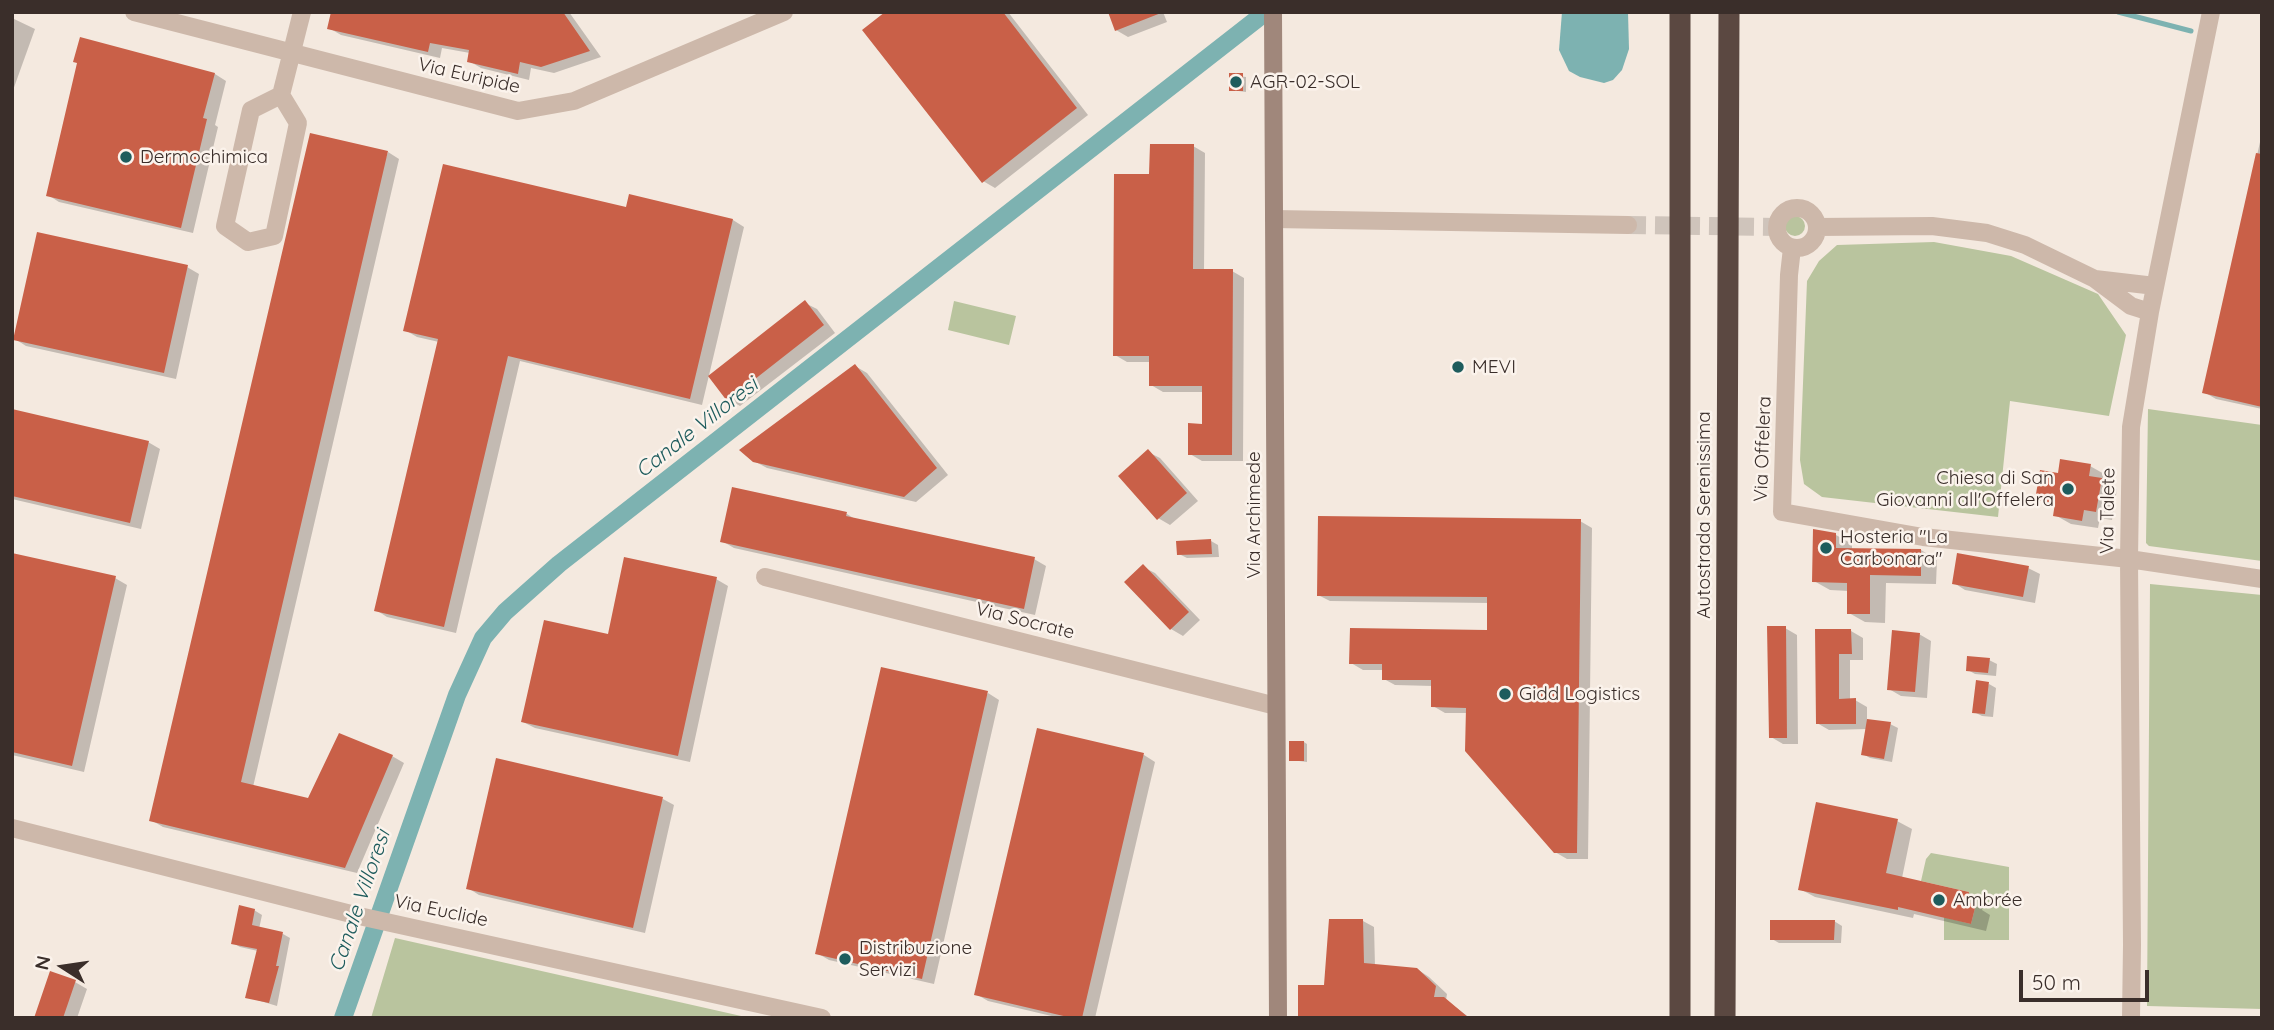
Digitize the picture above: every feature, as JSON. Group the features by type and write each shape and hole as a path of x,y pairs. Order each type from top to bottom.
{"highway":[{"name":"Autostrada Serenissima","path":"1680,12 1680,1018"},
{"name":"Autostrada Serenissima","path":"1725,1018 1729,12"}],"street":[{"name":"Via Euripide","path":"134,12 518,111 574,101 784,12"},
{"path":"281,95 251,110 225,226 248,242 274,236 298,123 281,95 302,12"},
{"name":"Via Talete","path":"2131,1018 2129,559 2132,418 2155,286 2211,12"},
{"name":"Via Archimede","path":"1273,14 1278,1018"},
{"path":"1793,208 1800,208 1812,214 1817,227 1817,233 1810,244 1804,247 1792,248 1782,243 1777,233 1781,214 1793,208"},
{"path":"1274,219 1628,225"},
{"path":"1817,227 1932,226 1987,233 2025,245 2095,279 2132,306 2150,312"},
{"name":"Via Offelera","path":"1792,248 1782,512 1923,537 2129,559 2262,579"},
{"path":"2095,279 2155,286"},
{"name":"Via Socrate","path":"765,577 1276,706"},
{"name":"Via Euclide","path":"12,828 359,916 822,1018"}],"green space":[{"path":"1795,216 1802,219 1805,226 1802,233 1795,236 1788,233 1785,226 1788,219"},
{"path":"1934,242 2011,256 2098,294 2126,335 2109,416 2010,401 1998,517 1822,497 1804,484 1800,460 1807,281 1819,261 1837,245"},
{"path":"954,301 1016,316 1009,345 948,330"},
{"path":"2148,409 2262,425 2262,561 2149,546 2146,543"},
{"path":"2150,584 2262,595 2262,1009 2147,1006"},
{"path":"1931,853 2009,867 2009,940 1944,940 1944,917 1971,924 1976,904 1967,902 1969,892 1921,881 1926,859"},
{"path":"395,938 750,1018 371,1018"}],"water":[{"path":"1562,12 1628,12 1629,49 1622,70 1613,80 1604,83 1580,77 1569,71 1559,50"}],"building":[{"path":"331,12 563,12 590,51 541,67 520,62 518,74 467,62 469,50 430,43 428,52 327,29"},
{"path":"885,12 1003,12 1077,108 982,183 862,30"},
{"path":"1108,12 1161,12 1161,13 1115,31"},
{"name":"Dermochimica","path":"80,37 215,73 181,228 46,196 77,63 73,62"},
{"name":"AGR-02-SOL","path":"1229,73 1243,73 1243,91 1229,91"},
{"path":"310,133 388,151 241,782 308,798 339,733 393,755 345,868 149,821"},
{"path":"1150,144 1194,144 1193,269 1233,269 1232,455 1188,455 1188,423 1202,424 1202,386 1149,386 1149,356 1113,356 1114,174 1149,174"},
{"path":"2256,153 2262,154 2262,407 2202,393"},
{"path":"443,164 626,207 629,194 733,219 690,399 508,356 444,627 374,611 438,339 403,331"},
{"path":"37,232 188,265 164,373 13,340"},
{"path":"805,300 824,325 727,401 708,376"},
{"path":"855,364 937,468 904,497 753,462 739,450"},
{"path":"12,409 149,441 130,523 12,496"},
{"path":"1148,449 1187,493 1157,520 1118,476"},
{"name":"Chiesa di San Giovanni all'Offelera","path":"2060,459 2091,464 2089,476 2102,478 2096,512 2084,510 2082,521 2053,516 2055,503 2035,500 2040,470 2058,473"},
{"path":"732,487 847,512 846,516 1035,557 1024,609 720,542"},
{"name":"Gidd Logistics","path":"1318,516 1581,519 1577,853 1554,853 1465,751 1466,708 1431,707 1431,680 1382,680 1382,664 1349,664 1350,628 1487,630 1487,597 1317,596"},
{"path":"1813,529 1836,533 1836,548 1921,549 1921,576 1870,575 1870,614 1847,614 1847,583 1812,582"},
{"path":"1211,539 1212,554 1177,555 1176,541"},
{"path":"12,553 116,576 72,766 12,752"},
{"path":"1957,553 2029,566 2023,597 1952,584"},
{"path":"624,557 717,577 678,756 521,722 544,620 608,634"},
{"path":"1143,564 1189,612 1170,630 1124,582"},
{"path":"1767,626 1786,626 1787,738 1769,738"},
{"path":"1815,629 1851,629 1852,654 1839,654 1839,699 1856,698 1856,724 1816,724"},
{"path":"1892,630 1920,633 1915,692 1887,690"},
{"path":"1967,656 1990,658 1988,673 1966,671"},
{"path":"881,667 988,691 922,979 815,954"},
{"path":"1976,680 1989,682 1985,714 1972,713"},
{"path":"1867,719 1891,722 1884,759 1861,755"},
{"path":"1037,728 1144,753 1082,1018 974,995"},
{"path":"1289,741 1304,741 1304,761 1289,761"},
{"path":"496,758 663,797 633,928 466,889"},
{"path":"1816,802 1898,819 1886,873 1969,892 1967,902 1976,904 1971,924 1898,907 1898,910 1798,890"},
{"path":"239,905 255,909 252,925 283,932 276,966 279,966 269,1003 245,998 257,949 231,944"},
{"path":"1329,919 1363,919 1364,963 1417,968 1436,986 1434,997 1444,997 1469,1018 1298,1018 1298,985 1324,985"},
{"path":"1770,920 1835,920 1834,940 1770,940"},
{"path":"50,971 76,980 63,1018 34,1018"}],"waterway":[{"name":"Canale Villoresi","path":"343,1018 457,695 483,638 505,612 559,564 1266,12"},
{"path":"2118,12 2191,31"}],"tunnel":[{"path":"1628,225 1776,227"}],"place":[{"name":"AGR-02-SOL","path":"1236,82"},
{"name":"Dermochimica","path":"126,157"},
{"name":"MEVI","path":"1458,367"},
{"name":"Chiesa di San Giovanni all'Offelera","path":"2068,489"},
{"name":"Hosteria \"La Carbonara\"","path":"1826,548"},
{"name":"Gidd Logistics","path":"1505,694"},
{"name":"Ambrée","path":"1939,900"},
{"name":"Distribuzione Servizi","path":"845,959"}]}
